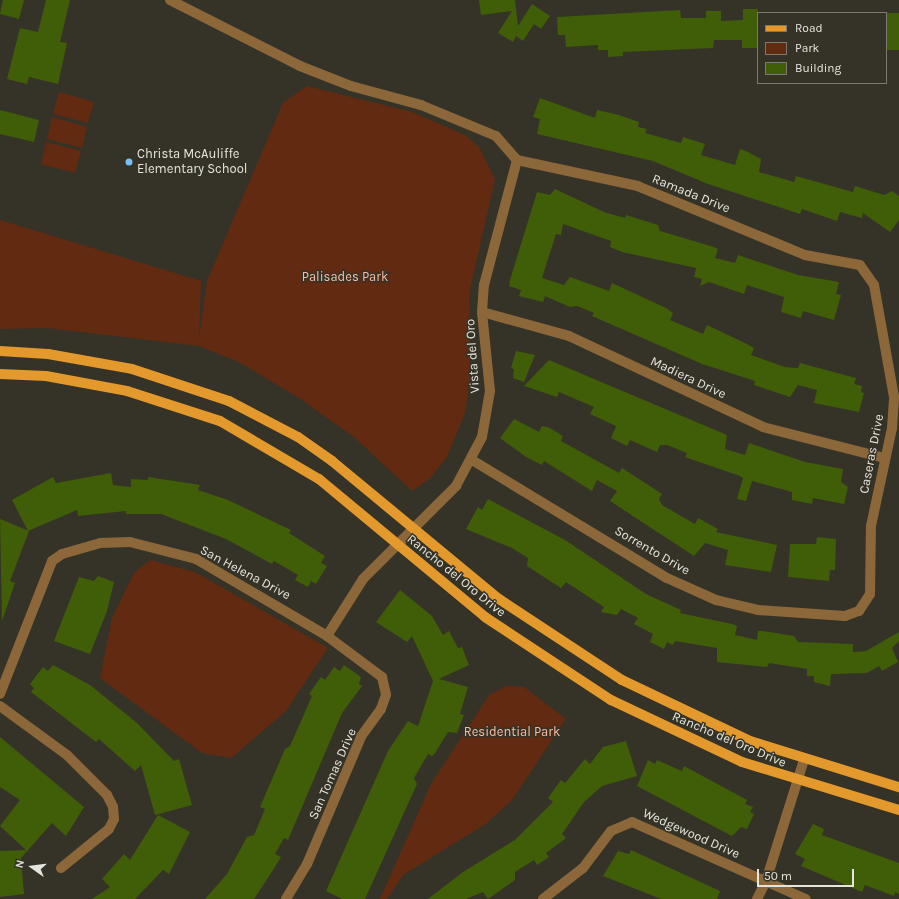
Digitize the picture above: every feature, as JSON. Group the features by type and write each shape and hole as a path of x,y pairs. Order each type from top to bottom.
{"main road":[{"name":"Rancho del Oro Drive","path":"0,351 48,354 125,368 229,401 298,437 332,460 380,497 412,528 499,599 578,654 674,707 804,760 899,787"},
{"name":"Rancho del Oro Drive","path":"0,374 94,384 176,405 220,421 320,479 485,617 566,673 700,744 797,782 899,810"}],"street":[{"path":"170,0 300,66 350,86 421,105 496,136 517,160"},
{"name":"Ramada Drive","path":"517,160 638,186 805,255 851,263"},
{"name":"Vista del Oro","path":"327,636 363,579 412,528 456,486 472,460 482,437 490,391 482,312 484,285 517,160"},
{"name":"Caseras Drive","path":"835,615 858,611 870,594 871,526 892,428 892,382 874,285 860,265 851,263"},
{"name":"Madiera Drive","path":"482,312 569,336 763,427 885,458"},
{"name":"Sorrento Drive","path":"472,460 667,578 716,600 758,610 835,615"},
{"name":"San Helena Drive","path":"0,694 52,562 62,554 100,544 130,542 196,559 327,636"},
{"name":"San Tomas Drive","path":"286,899 307,864 361,737 381,709 386,695 382,677 327,636"},
{"path":"0,706 67,755 107,795 113,807 114,819 109,829 61,868"},
{"path":"757,899 766,881 804,760"},
{"name":"Wedgewood Drive","path":"543,899 583,868 611,831 632,822 806,899"}],"green space":[{"name":"Palisades Park","path":"307,86 412,112 465,135 479,147 495,179 469,294 470,377 465,413 447,457 429,479 412,491 354,437 299,398 239,362 199,346 48,328 0,329 0,220 201,281 199,339 207,281 283,103"},
{"path":"59,92 94,102 88,123 53,114"},
{"path":"52,117 87,127 82,148 47,139"},
{"path":"46,142 81,151 75,173 41,164"},
{"path":"150,560 195,572 328,648 286,711 231,758 202,753 100,678 112,618 134,573"},
{"name":"Residential Park","path":"506,686 524,687 566,719 512,800 487,823 403,875 387,899 380,899 431,784 489,695"}],"building":[{"path":"3,0 24,0 19,19 0,14"},
{"path":"46,0 70,0 60,42 67,43 58,84 29,77 27,84 7,79 20,28 38,32"},
{"path":"479,0 515,0 518,26 532,4 550,16 541,29 534,24 523,41 516,36 513,42 498,33 512,11 481,15"},
{"path":"743,9 758,9 757,48 742,48 742,40 714,40 713,48 623,52 623,56 608,57 608,50 598,50 598,45 566,47 565,35 558,35 557,17 680,10 681,18 706,18 706,11 721,11 721,21 743,20"},
{"path":"887,13 899,13 899,50 887,50"},
{"path":"540,98 595,118 597,110 619,115 639,122 638,127 647,129 645,133 681,143 683,137 705,144 701,155 735,165 740,149 761,159 759,172 794,182 796,176 853,192 855,186 884,195 892,191 899,196 899,220 890,232 863,213 862,218 840,212 837,221 802,209 800,214 708,184 653,161 537,134 540,119 533,117"},
{"path":"0,110 39,120 34,142 0,134"},
{"path":"555,189 604,212 625,218 626,215 658,225 660,231 714,247 718,249 715,258 735,263 738,255 798,275 839,282 836,294 841,295 834,320 803,311 801,318 781,312 784,297 747,285 744,294 709,282 700,286 702,279 694,277 696,268 622,252 610,247 611,241 563,224 561,235 556,234 542,278 564,285 570,277 609,291 612,283 666,308 673,313 670,320 703,334 707,325 747,344 754,348 751,355 785,367 798,368 800,363 856,378 854,384 862,386 861,392 864,393 859,412 814,403 817,390 798,385 790,397 754,385 755,381 702,364 592,316 594,313 577,306 570,307 545,296 543,302 519,296 521,290 509,286 510,280 537,192 550,195"},
{"path":"516,351 535,355 524,382 513,378 514,369 511,368"},
{"path":"549,360 727,435 725,449 745,455 749,443 805,462 843,469 841,482 848,487 844,504 813,498 812,504 792,500 792,492 752,481 746,501 737,499 743,478 740,476 685,457 687,453 667,445 660,445 657,452 630,440 627,446 611,438 616,426 590,414 594,407 559,392 557,397 524,386"},
{"path":"514,419 539,432 542,426 550,428 563,436 561,441 619,473 622,468 662,494 659,499 662,505 695,524 698,518 718,529 716,532 777,545 771,572 725,565 728,550 705,543 694,556 610,501 617,491 597,480 592,491 544,461 542,465 526,457 500,438"},
{"path":"111,473 113,485 131,487 131,479 148,480 148,477 200,485 198,490 228,500 291,530 289,533 325,556 321,563 327,566 316,584 311,581 308,587 295,580 298,575 274,561 272,564 226,539 161,514 126,514 126,511 78,516 77,510 28,531 12,500 53,477 56,483"},
{"path":"488,499 565,540 646,594 681,610 680,613 737,626 735,635 757,640 758,631 763,631 794,636 798,642 853,644 853,652 866,651 899,632 899,641 892,648 898,662 882,671 879,666 867,673 831,674 830,686 814,682 814,676 807,676 807,669 769,663 767,667 717,662 717,648 675,641 673,645 667,642 664,649 650,642 653,634 634,624 638,618 621,609 617,615 601,612 604,607 566,582 561,588 527,566 528,558 512,548 466,529 478,507 482,510"},
{"path":"0,519 29,531 10,581 15,583 2,621"},
{"path":"817,537 836,539 835,570 830,570 829,581 788,577 790,544 816,544"},
{"path":"98,576 114,582 107,611 90,654 54,641 79,577 94,581"},
{"path":"400,590 432,616 443,635 449,631 458,648 462,647 469,665 439,679 468,687 460,714 464,715 457,733 448,732 435,753 432,756 428,754 414,778 417,784 365,899 342,899 326,891 388,751 408,721 418,726 433,681 412,636 407,642 376,622"},
{"path":"53,665 90,685 137,723 174,761 179,759 192,805 155,815 141,765 135,771 99,739 96,742 31,692 34,688 30,684 43,667 48,671"},
{"path":"344,665 361,677 359,684 362,686 342,713 288,840 284,838 275,854 281,857 254,899 205,899 227,874 247,837 254,835 265,809 260,807 285,749 290,746 312,696 309,694 321,677 325,680 334,667 340,671"},
{"path":"0,737 84,807 66,836 52,823 21,858 24,894 0,897 0,851 26,850 0,826 20,800 0,787"},
{"path":"626,741 637,776 602,786 584,802 562,834 566,838 546,853 549,857 537,865 534,860 515,872 515,880 488,899 483,892 466,899 428,899 463,872 515,840 553,802 548,798 561,780 565,783 585,759 590,764 603,747"},
{"path":"648,760 655,764 657,760 682,771 684,766 747,800 745,804 753,807 750,812 754,814 747,829 741,827 732,836 637,786"},
{"path":"158,815 190,832 169,874 163,870 135,899 92,899 110,887 102,879 124,854 130,860"},
{"path":"813,824 824,829 822,835 899,863 899,894 895,892 894,896 865,885 862,892 801,866 805,859 795,854"},
{"path":"631,850 720,891 717,899 661,899 603,876 618,851 629,854"}],"place":[{"name":"Christa McAuliffe Elementary School","path":"129,162"}]}
